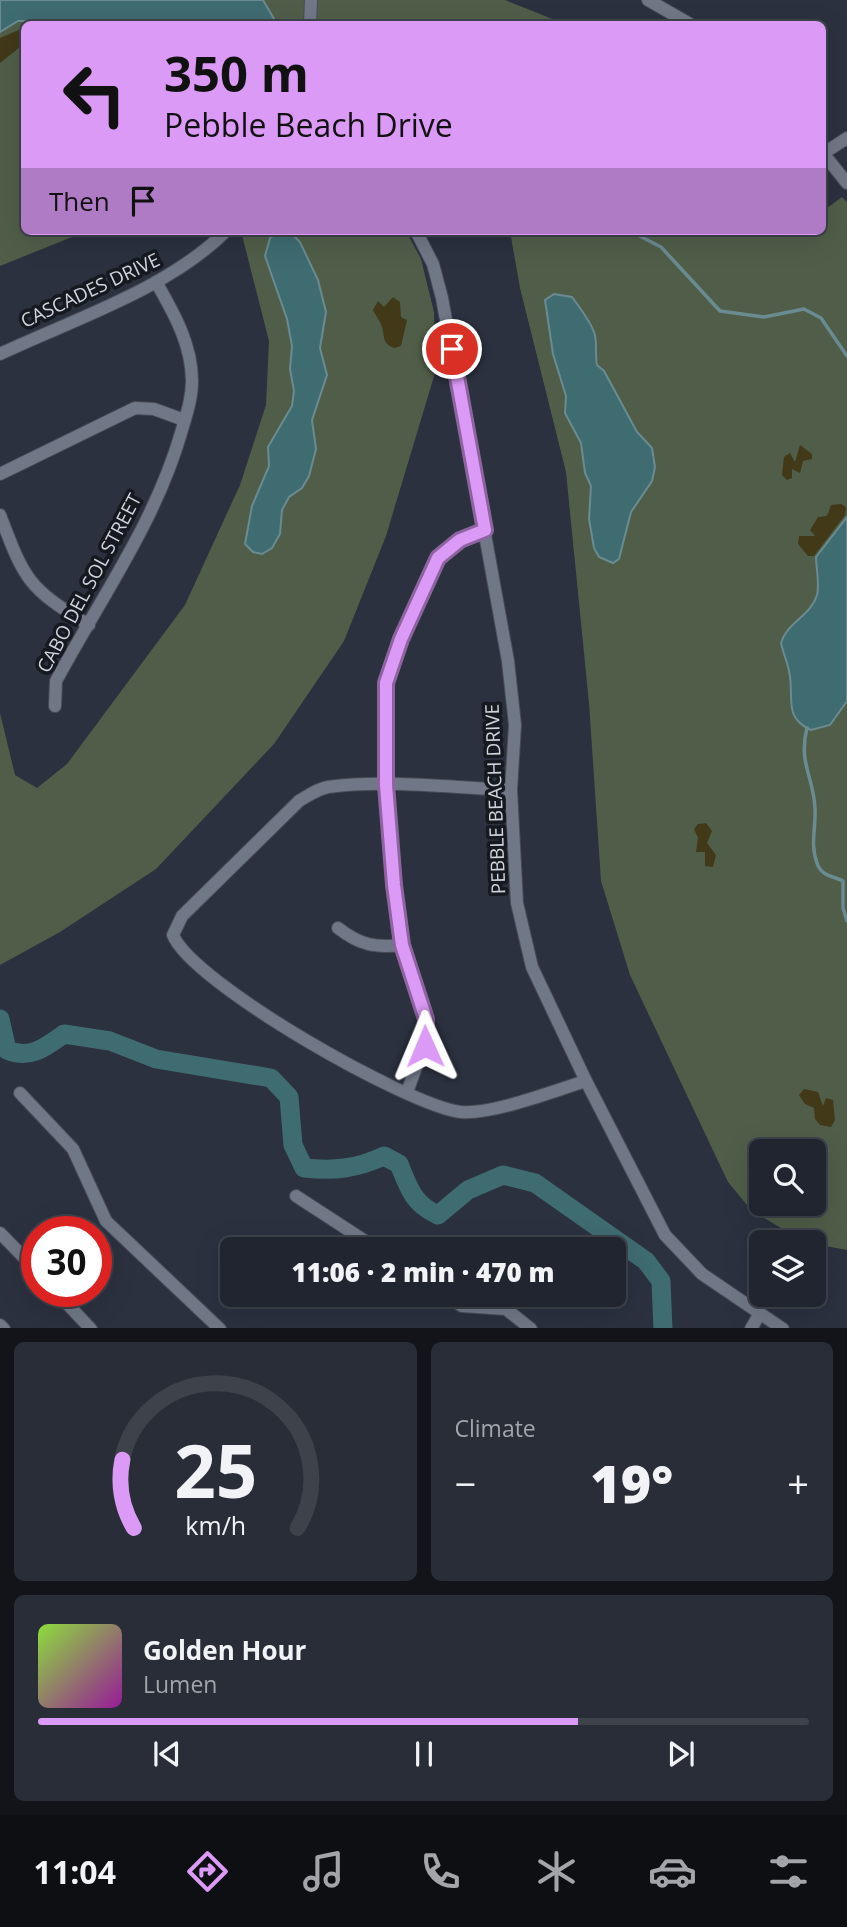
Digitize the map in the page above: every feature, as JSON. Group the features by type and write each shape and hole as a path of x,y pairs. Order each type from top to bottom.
{"street":[{"path":"310,21 311,0"},
{"path":"648,0 685,21"},
{"path":"826,151 847,138"},
{"path":"826,157 847,183"},
{"name":"CASCADES DRIVE","path":"0,354 156,282 212,246 222,235"},
{"name":"PEBBLE BEACH DRIVE","path":"418,235 433,264 442,298 508,661 515,725 511,790 517,904 532,967 586,1081 665,1235 702,1274 783,1328"},
{"name":"CABO DEL SOL STREET","path":"55,706 56,681 136,543 175,453 190,402 191,361 178,320 156,282"},
{"path":"0,474 135,408 154,409 184,420"},
{"path":"0,515 21,569 32,584 44,597 89,625"},
{"path":"407,1092 428,1035 423,1004 402,945 386,785 385,702 392,662 438,558 453,544 485,530"},
{"path":"511,790 386,785 327,787 299,801 182,916 173,935 187,955 285,1027 352,1066 458,1112 474,1113 586,1081"},
{"path":"338,928 352,939 373,947 402,945"},
{"path":"20,1093 73,1149 106,1220 220,1328"},
{"path":"296,1196 359,1237"},
{"path":"0,1233 21,1255"},
{"path":"71,1307 91,1328"},
{"path":"473,1307 506,1310 531,1328"},
{"path":"751,1328 760,1314"}],"shaded area":[{"path":"0,0 505,0 558,21 21,21 21,235 77,235 0,266"},
{"path":"0,0 263,0 275,21 18,21 0,32"},
{"path":"842,197 847,202 847,1250 826,1246 826,1230 784,1230 761,1216 826,1216 826,1139 749,1139 749,1207 728,1182 630,975 601,881 589,703 566,472 520,288 511,235 826,235 826,209"},
{"path":"242,235 408,235 421,259 434,312 435,373 386,536 344,641 274,744 156,869 60,932 0,965 0,713 15,775 37,788 67,764 185,605 240,485 266,405 269,341"},
{"path":"275,235 293,235 300,242 318,280 326,312 320,348 327,375 312,420 316,449 309,476 302,488 289,497 282,510 280,534 272,548 262,554 253,552 245,544 252,506 269,466 268,447 292,406 294,391 290,369 292,346 287,319 265,256 270,238"},
{"path":"554,294 572,297 592,327 597,365 604,371 637,432 652,448 655,467 652,481 631,512 619,559 613,563 599,557 594,548 589,519 591,486 585,473 581,443 565,413 566,396 553,354 545,300"},
{"path":"847,517 847,701 830,725 811,730 796,719 793,712 789,671 781,643 788,630 814,602 818,586 816,557"}],"sand":[{"path":"21,29 21,46 0,63 0,38"},
{"path":"393,297 400,302 401,317 407,320 401,346 394,348 386,342 373,310 378,301 384,307"},
{"path":"800,445 812,454 812,459 803,461 800,473 792,469 792,478 787,480 782,475 784,457 790,453 795,462"},
{"path":"841,504 846,507 845,515 814,556 808,556 798,544 799,536 815,536 810,530 818,517 827,516 831,505"},
{"path":"706,823 712,831 707,843 716,855 713,867 705,866 705,852 696,852 698,838 694,829 698,824"},
{"path":"804,1089 818,1092 823,1106 826,1098 833,1100 835,1120 831,1127 820,1125 815,1119 814,1108 805,1104 799,1095"}],"waterway":[{"path":"638,235 661,247 720,311 764,317 804,309 821,318 847,356"},
{"path":"807,728 804,751 814,798 815,856 821,871 843,881 843,908 847,921"},
{"path":"0,1019 7,1050 15,1053 37,1051 64,1034 110,1041 156,1059 271,1078 289,1097 293,1145 304,1168 345,1168 384,1156 399,1164 417,1200 438,1215 468,1190 503,1175 535,1183 646,1261 661,1281 663,1328"}],"route":[{"path":"425,1046 428,1035 426,1019 402,945 394,885 386,785 385,702 386,683 392,662 438,558 460,540 485,530 452,349"}]}
